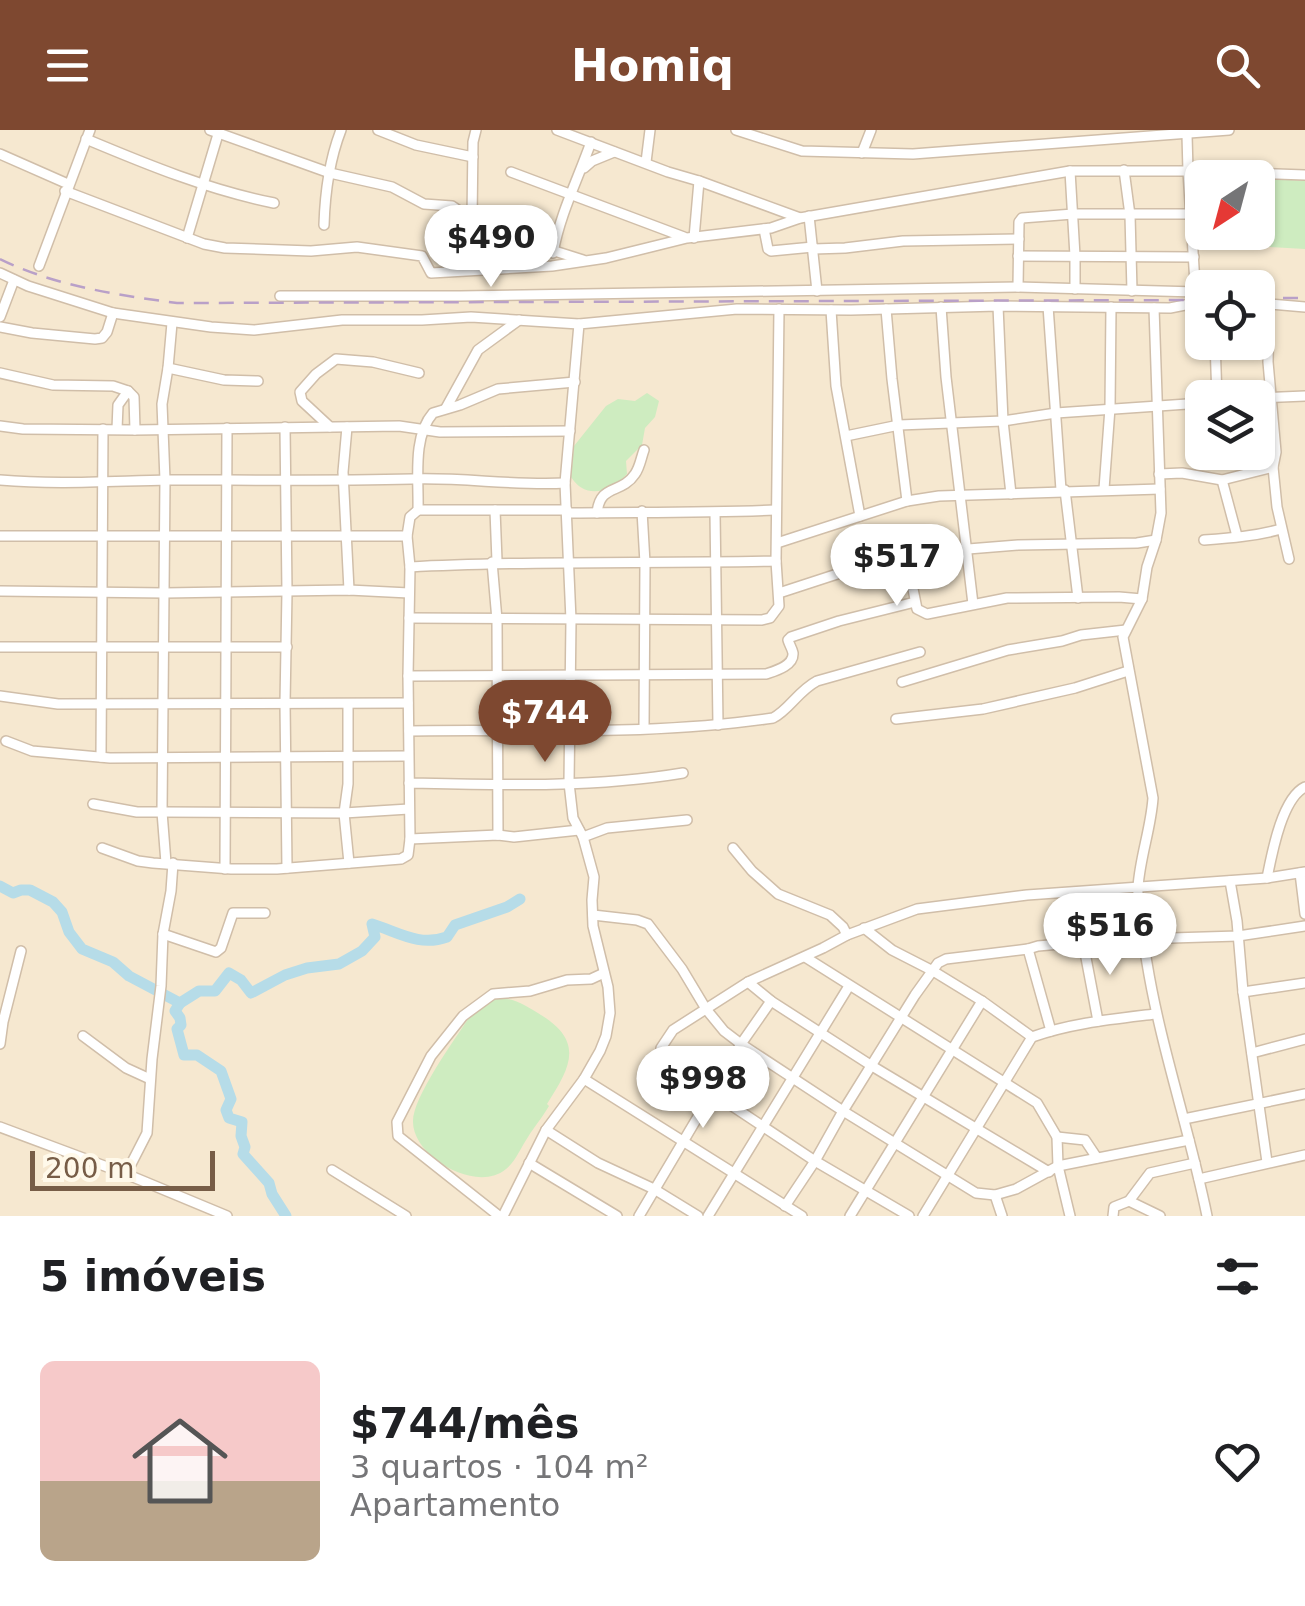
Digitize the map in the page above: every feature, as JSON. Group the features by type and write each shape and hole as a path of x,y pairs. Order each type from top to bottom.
{"street":[{"path":"324,225 325,189 341,130"},
{"path":"378,130 416,145 472,157"},
{"path":"472,220 476,130"},
{"path":"557,130 804,217"},
{"path":"646,162 650,130"},
{"path":"736,130 802,151 914,154 1229,130"},
{"path":"862,153 871,130"},
{"path":"188,238 216,131 330,173 392,188 424,204 452,206 498,233 585,261"},
{"path":"39,266 88,135 154,168 240,197 274,204"},
{"path":"1187,135 1188,160"},
{"path":"552,266 569,194 591,142"},
{"path":"582,170 592,161 615,152"},
{"path":"0,154 66,188 188,238 225,248 374,249 422,256 430,273 585,261 690,238 764,229 804,217 1070,171 1185,170"},
{"path":"1124,170 1130,215 1132,291"},
{"path":"1070,171 1074,289"},
{"path":"511,172 690,238"},
{"path":"1275,174 1305,175"},
{"path":"690,238 700,181"},
{"path":"1018,287 1022,218 1185,214"},
{"path":"804,217 813,248 817,291"},
{"path":"764,229 771,251 903,241 1018,239"},
{"path":"1193,250 1195,270"},
{"path":"1018,256 1194,257"},
{"path":"0,273 112,313 254,330 342,320 471,317 579,324 737,309 1170,308 1185,303"},
{"path":"0,317 14,280"},
{"path":"280,296 1018,287 1132,291 1185,297"},
{"path":"1275,305 1305,307"},
{"path":"998,306 1011,494"},
{"path":"1048,306 1063,490 1078,598"},
{"path":"1104,489 1111,307"},
{"path":"941,308 973,604"},
{"path":"1154,308 1161,513 1142,599 1123,638 1153,798 1138,887 1143,940 1156,1014 1207,1216"},
{"path":"409,618 770,618 779,606 775,510 779,309"},
{"path":"886,309 908,502"},
{"path":"832,310 836,386 860,516"},
{"path":"0,327 32,334 102,338 112,313"},
{"path":"446,408 478,350 518,320"},
{"path":"126,1174 147,1133 163,934 171,891 162,812 162,404 172,322"},
{"path":"579,324 565,483 570,620 569,783 573,818 594,877 592,915 608,987 610,1013 600,1051 546,1130 501,1216 398,1136 396,1122 432,1056 472,1009 494,994 530,991 604,973"},
{"path":"330,428 302,401 300,392 336,359 373,362 419,373"},
{"path":"168,368 224,380 258,381"},
{"path":"0,373 53,385 114,386 128,391 134,397 134,430"},
{"path":"102,848 138,860 224,869 405,858 410,840 408,536 410,518 418,510 423,429 433,413 498,390 575,382"},
{"path":"117,429 118,404 128,391"},
{"path":"1275,397 1305,396"},
{"path":"846,436 899,425 1003,421 1110,408 1185,405"},
{"path":"0,426 164,430 399,426 440,432 570,431"},
{"path":"285,427 287,868"},
{"path":"347,427 344,480 349,590"},
{"path":"101,757 103,428"},
{"path":"224,869 226,428"},
{"path":"597,512 602,495 623,486 637,472 644,450"},
{"path":"1159,474 1182,472 1222,480 1261,470"},
{"path":"1273,470 1281,529 1290,559"},
{"path":"0,480 104,483 419,478 565,483"},
{"path":"1222,480 1236,536"},
{"path":"777,542 908,502 961,494 1160,489"},
{"path":"418,510 775,510"},
{"path":"495,510 498,835"},
{"path":"642,511 644,728"},
{"path":"715,513 718,725"},
{"path":"1204,540 1254,536 1281,529"},
{"path":"0,536 408,536"},
{"path":"779,594 906,554 1156,540"},
{"path":"906,554 915,602 920,612 927,614 1007,598 1142,599"},
{"path":"410,566 776,561"},
{"path":"0,591 349,590 409,594"},
{"path":"408,676 752,675 780,670 792,659 788,640 791,637 915,602"},
{"path":"902,682 1008,650 1126,630"},
{"path":"0,646 286,647"},
{"path":"409,730 644,728 773,718 816,681 920,652"},
{"path":"896,719 983,709 1075,688 1128,671"},
{"path":"0,696 58,704 408,703"},
{"path":"348,705 344,812 348,863"},
{"path":"6,741 23,749 101,757 408,756"},
{"path":"409,783 569,783 683,773"},
{"path":"1268,878 1274,842 1295,792 1305,786"},
{"path":"93,804 162,812 408,810"},
{"path":"410,840 581,834 687,820"},
{"path":"733,848 778,894 830,914 847,935"},
{"path":"908,1216 763,1128 663,1060 661,1048 673,1030 778,967 917,909 1303,872 1305,914"},
{"path":"1230,880 1267,1162"},
{"path":"163,934 216,952 233,913 264,913"},
{"path":"592,915 648,924 724,1031 842,1111 976,1193 995,1195 1033,1182 1053,1169 1189,1140"},
{"path":"785,1206 938,963 954,957 1038,946 1238,936 1305,926"},
{"path":"864,928 892,950 982,1001 1032,1037"},
{"path":"1083,942 1098,1021"},
{"path":"1028,950 1052,1030"},
{"path":"0,1044 21,951"},
{"path":"805,957 1037,1104 1057,1137 1053,1169 1070,1216"},
{"path":"748,982 771,1002 922,1097 1053,1169"},
{"path":"1243,992 1305,983"},
{"path":"708,1216 850,986"},
{"path":"850,1216 982,1001"},
{"path":"639,1216 740,1044 771,1002"},
{"path":"923,1216 1032,1037 1098,1021 1156,1014"},
{"path":"83,1036 126,1068 150,1079"},
{"path":"1252,1054 1305,1039"},
{"path":"584,1079 802,1216"},
{"path":"1184,1119 1305,1094"},
{"path":"0,1127 227,1216"},
{"path":"546,1130 698,1216"},
{"path":"1057,1137 1085,1140 1097,1158"},
{"path":"1199,1179 1305,1155"},
{"path":"530,1163 617,1216"},
{"path":"1114,1216 1114,1207 1129,1201 1150,1173 1195,1163"},
{"path":"332,1170 406,1216"},
{"path":"995,1195 1002,1216"},
{"path":"1129,1201 1160,1216"},
{"path":"190,1213 198,1203"}],"shaded area":[{"path":"0,130 1305,130 1305,1216 0,1216"}],"green space":[{"path":"1275,179 1305,181 1305,249 1275,247"},
{"path":"647,393 659,401 655,417 645,428 642,445 626,461 627,474 611,489 583,489 571,477 574,446 606,406 618,399 635,401"},
{"path":"497,998 520,1003 555,1025 564,1035 569,1056 549,1106 513,1162 494,1176 479,1177 448,1168 434,1159 423,1147 413,1121 427,1084 474,1010"}],"waterway":[{"path":"0,886 13,893 30,890 53,902 82,949 113,962 129,976 180,1003 199,991 215,991 229,973 251,993 285,975 339,964 362,951 375,937 372,924 409,937 437,940 447,937 455,925 520,899"},
{"path":"180,1003 175,1011 180,1018 177,1029 184,1055 197,1055 221,1071 231,1099 226,1110 229,1118 242,1122 243,1154 269,1183 286,1216"}],"railway":[{"path":"0,259 64,283 177,303 1185,300"},
{"path":"1275,298 1305,298"}]}
